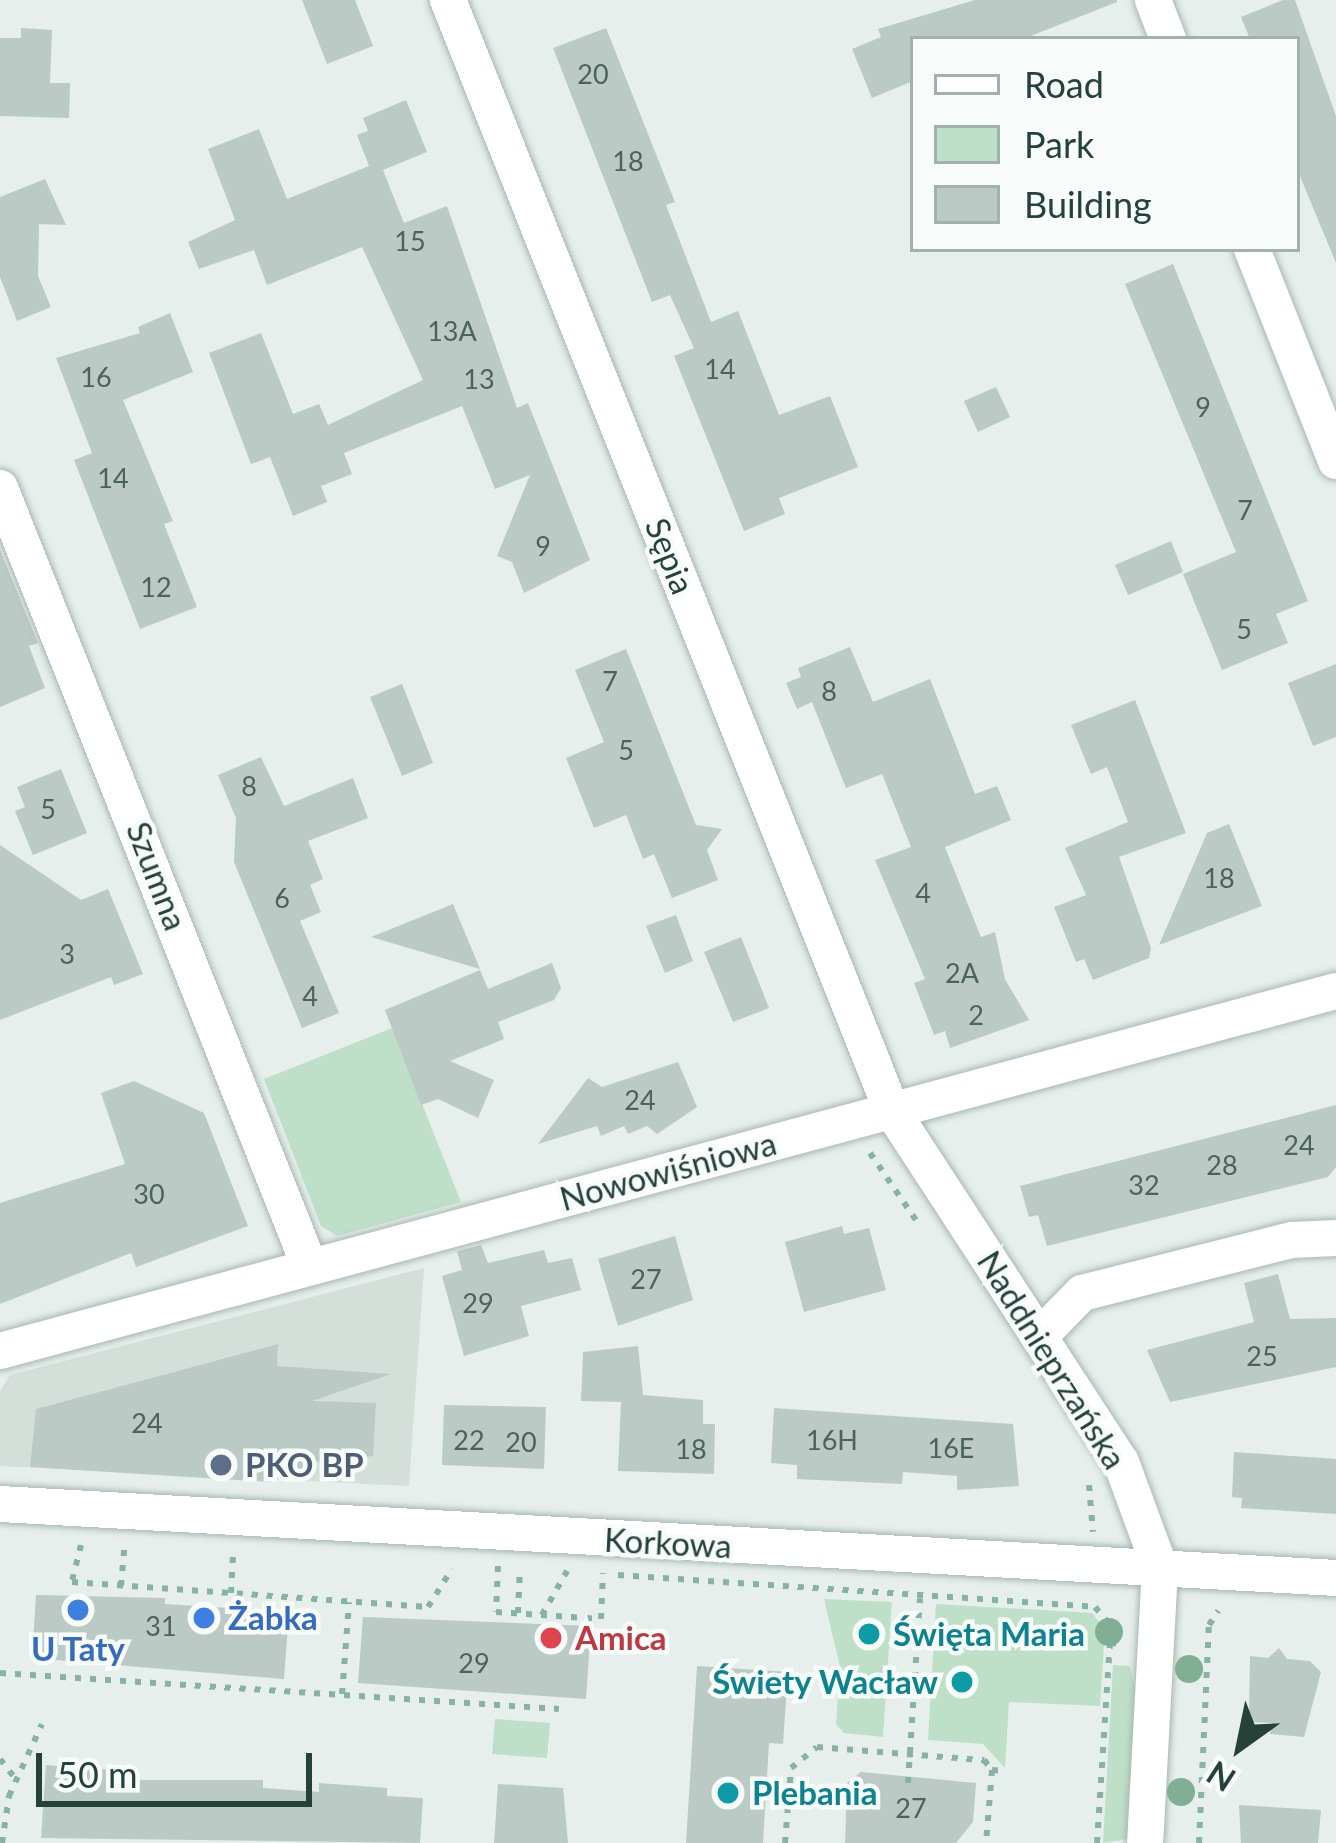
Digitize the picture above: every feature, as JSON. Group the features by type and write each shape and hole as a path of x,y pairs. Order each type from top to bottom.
{"street":[{"name":"Sępia","path":"448,0 892,1112"},
{"path":"1153,0 1167,36"},
{"path":"1253,252 1336,461"},
{"name":"Szumna","path":"0,488 309,1265"},
{"name":"Nowowiśniowa","path":"0,1351 1336,991"},
{"name":"Naddnieprzańska","path":"892,1112 1121,1462 1160,1568 1145,1843"},
{"path":"1039,1337 1082,1292 1292,1240 1336,1238"},
{"name":"Korkowa","path":"0,1504 1336,1578"}],"path":[{"path":"1075,1605 1078,1537 1094,1536 1088,1473"},
{"path":"81,1545 72,1582 428,1607 452,1568"},
{"path":"122,1586 124,1548"},
{"path":"231,1593 233,1555"},
{"path":"499,1558 496,1612 601,1619 603,1563"},
{"path":"518,1613 520,1558"},
{"path":"542,1615 572,1561"},
{"path":"908,1783 920,1598"},
{"path":"342,1695 349,1601"},
{"path":"1199,1843 1210,1618 1226,1610"},
{"path":"1096,1843 1110,1643 1120,1644"},
{"path":"0,1673 559,1709"},
{"path":"2,1843 15,1778 42,1724"},
{"path":"784,1843 790,1773 802,1754 817,1747 976,1758 1004,1772"},
{"path":"0,1760 15,1778"},
{"path":"988,1843 992,1770"}],"shaded area":[{"path":"424,1268 409,1486 0,1466 0,1391 10,1375"}],"green space":[{"path":"392,1028 461,1202 337,1236 321,1226 264,1079"},
{"path":"824,1599 892,1602 883,1737 844,1733 836,1724 840,1667"},
{"path":"936,1604 1092,1613 1105,1630 1100,1706 1009,1702 1005,1768 983,1744 928,1740"},
{"path":"1113,1665 1130,1666 1135,1689 1130,1805 1127,1839 1103,1843"},
{"path":"495,1719 550,1723 547,1758 492,1754"}],"building":[{"path":"302,0 355,0 373,46 327,64"},
{"path":"975,0 1117,0 1031,36 910,36 910,82 872,98 852,49 881,37 878,29"},
{"path":"1283,0 1295,0 1336,116 1336,263 1300,176 1300,36 1249,36 1241,17"},
{"path":"21,28 52,30 50,83 70,83 69,118 0,116 0,38 21,38"},
{"path":"606,28 675,202 666,205 711,322 738,311 779,415 830,396 858,467 779,498 785,514 744,531 674,356 694,348 670,295 652,302 553,48"},
{"path":"406,100 427,152 383,170 404,223 447,206 517,408 528,403 590,560 524,593 512,562 497,556 530,475 495,489 462,406 344,453 352,474 321,486 327,502 293,516 270,457 251,464 209,353 261,333 293,414 319,404 328,425 423,380 362,247 267,285 254,250 199,269 188,242 235,220 208,149 259,129 287,199 369,166 357,135 368,131 363,118"},
{"path":"45,179 66,225 39,224 38,276 51,307 17,321 0,277 0,197"},
{"path":"1173,264 1308,601 1276,614 1288,643 1222,670 1183,574 1236,552 1125,284"},
{"path":"170,313 193,372 123,400 173,521 164,524 197,607 140,629 74,460 92,453 56,358 140,333 138,327"},
{"path":"996,387 1010,417 978,432 964,401"},
{"path":"1171,541 1183,572 1128,595 1115,565"},
{"path":"0,550 38,643 29,646 45,688 0,707"},
{"path":"850,647 873,702 930,679 975,794 997,786 1011,820 945,847 981,937 995,932 1005,979 1029,1020 950,1048 945,1031 934,1035 914,983 925,979 875,860 911,847 882,774 846,788 812,702 797,709 786,683 801,677 798,668"},
{"path":"626,649 696,825 722,829 707,850 718,880 672,898 654,854 643,859 626,815 594,828 566,758 604,742 575,670"},
{"path":"1336,664 1336,737 1313,746 1288,683"},
{"path":"402,684 433,763 402,776 370,697"},
{"path":"1135,700 1186,833 1119,857 1151,948 1149,958 1093,980 1084,959 1076,962 1054,907 1086,895 1065,848 1128,822 1107,767 1091,774 1071,725"},
{"path":"261,757 284,806 353,778 368,818 308,841 323,879 310,885 321,912 300,921 339,1013 302,1028 234,862 236,818 218,775"},
{"path":"61,769 87,833 33,855 15,811 25,807 17,787"},
{"path":"1229,824 1262,906 1159,945 1207,833"},
{"path":"0,845 81,900 108,889 143,974 114,985 111,977 0,1020"},
{"path":"453,904 480,969 371,937"},
{"path":"676,915 693,961 665,973 646,926"},
{"path":"741,937 769,1008 733,1022 704,952"},
{"path":"552,963 561,988 554,1000 498,1022 504,1039 450,1061 494,1080 478,1118 438,1099 421,1105 385,1010 480,970 488,989"},
{"path":"678,1062 697,1107 657,1134 647,1126 628,1134 624,1126 601,1136 597,1126 538,1144 588,1078 602,1087"},
{"path":"134,1081 204,1113 248,1226 136,1267 131,1253 0,1304 0,1203 125,1164 101,1093"},
{"path":"1336,1105 1336,1167 1328,1177 1047,1246 1038,1215 1029,1217 1020,1186"},
{"path":"842,1226 844,1234 869,1228 886,1290 804,1312 785,1242"},
{"path":"675,1236 693,1300 618,1326 598,1259"},
{"path":"481,1245 488,1263 544,1250 548,1263 572,1258 581,1290 521,1306 529,1336 464,1356 442,1276 462,1270 457,1251"},
{"path":"1278,1274 1290,1319 1336,1318 1336,1367 1170,1402 1147,1350 1254,1322 1244,1283"},
{"path":"278,1344 277,1366 391,1374 312,1401 376,1403 373,1456 306,1463 305,1474 270,1471 270,1482 30,1467 36,1409"},
{"path":"638,1346 643,1395 703,1400 703,1424 715,1424 714,1474 618,1471 621,1402 581,1401 583,1352"},
{"path":"444,1405 546,1407 544,1469 442,1465"},
{"path":"774,1408 1013,1424 1019,1486 957,1490 957,1476 903,1472 902,1484 797,1479 797,1465 771,1463"},
{"path":"1234,1452 1336,1459 1336,1514 1241,1508 1242,1498 1232,1497"},
{"path":"36,1595 165,1598 165,1604 289,1612 284,1679 32,1658"},
{"path":"363,1617 591,1626 586,1699 358,1683"},
{"path":"1279,1648 1287,1659 1310,1661 1321,1672 1304,1737 1270,1734 1272,1723 1249,1722 1250,1656 1268,1658"},
{"name":"Plebania","path":"697,1666 788,1672 783,1744 769,1743 763,1843 686,1843"},
{"path":"46,1765 138,1772 137,1780 263,1780 263,1788 319,1792 319,1783 387,1788 387,1796 423,1798 420,1843 41,1838"},
{"path":"861,1772 976,1783 973,1822 956,1843 845,1843 847,1783"},
{"path":"498,1784 563,1788 568,1843 494,1843"},
{"path":"1239,1805 1321,1810 1318,1843 1241,1843"}],"place":[{"name":"PKO BP","path":"221,1465"},
{"name":"U Taty","path":"78,1610"},
{"name":"Żabka","path":"204,1618"},
{"name":"Święta Maria","path":"869,1634"},
{"name":"Amica","path":"551,1638"},
{"name":"Świety Wacław","path":"962,1682"},
{"name":"Plebania","path":"728,1793"}]}
